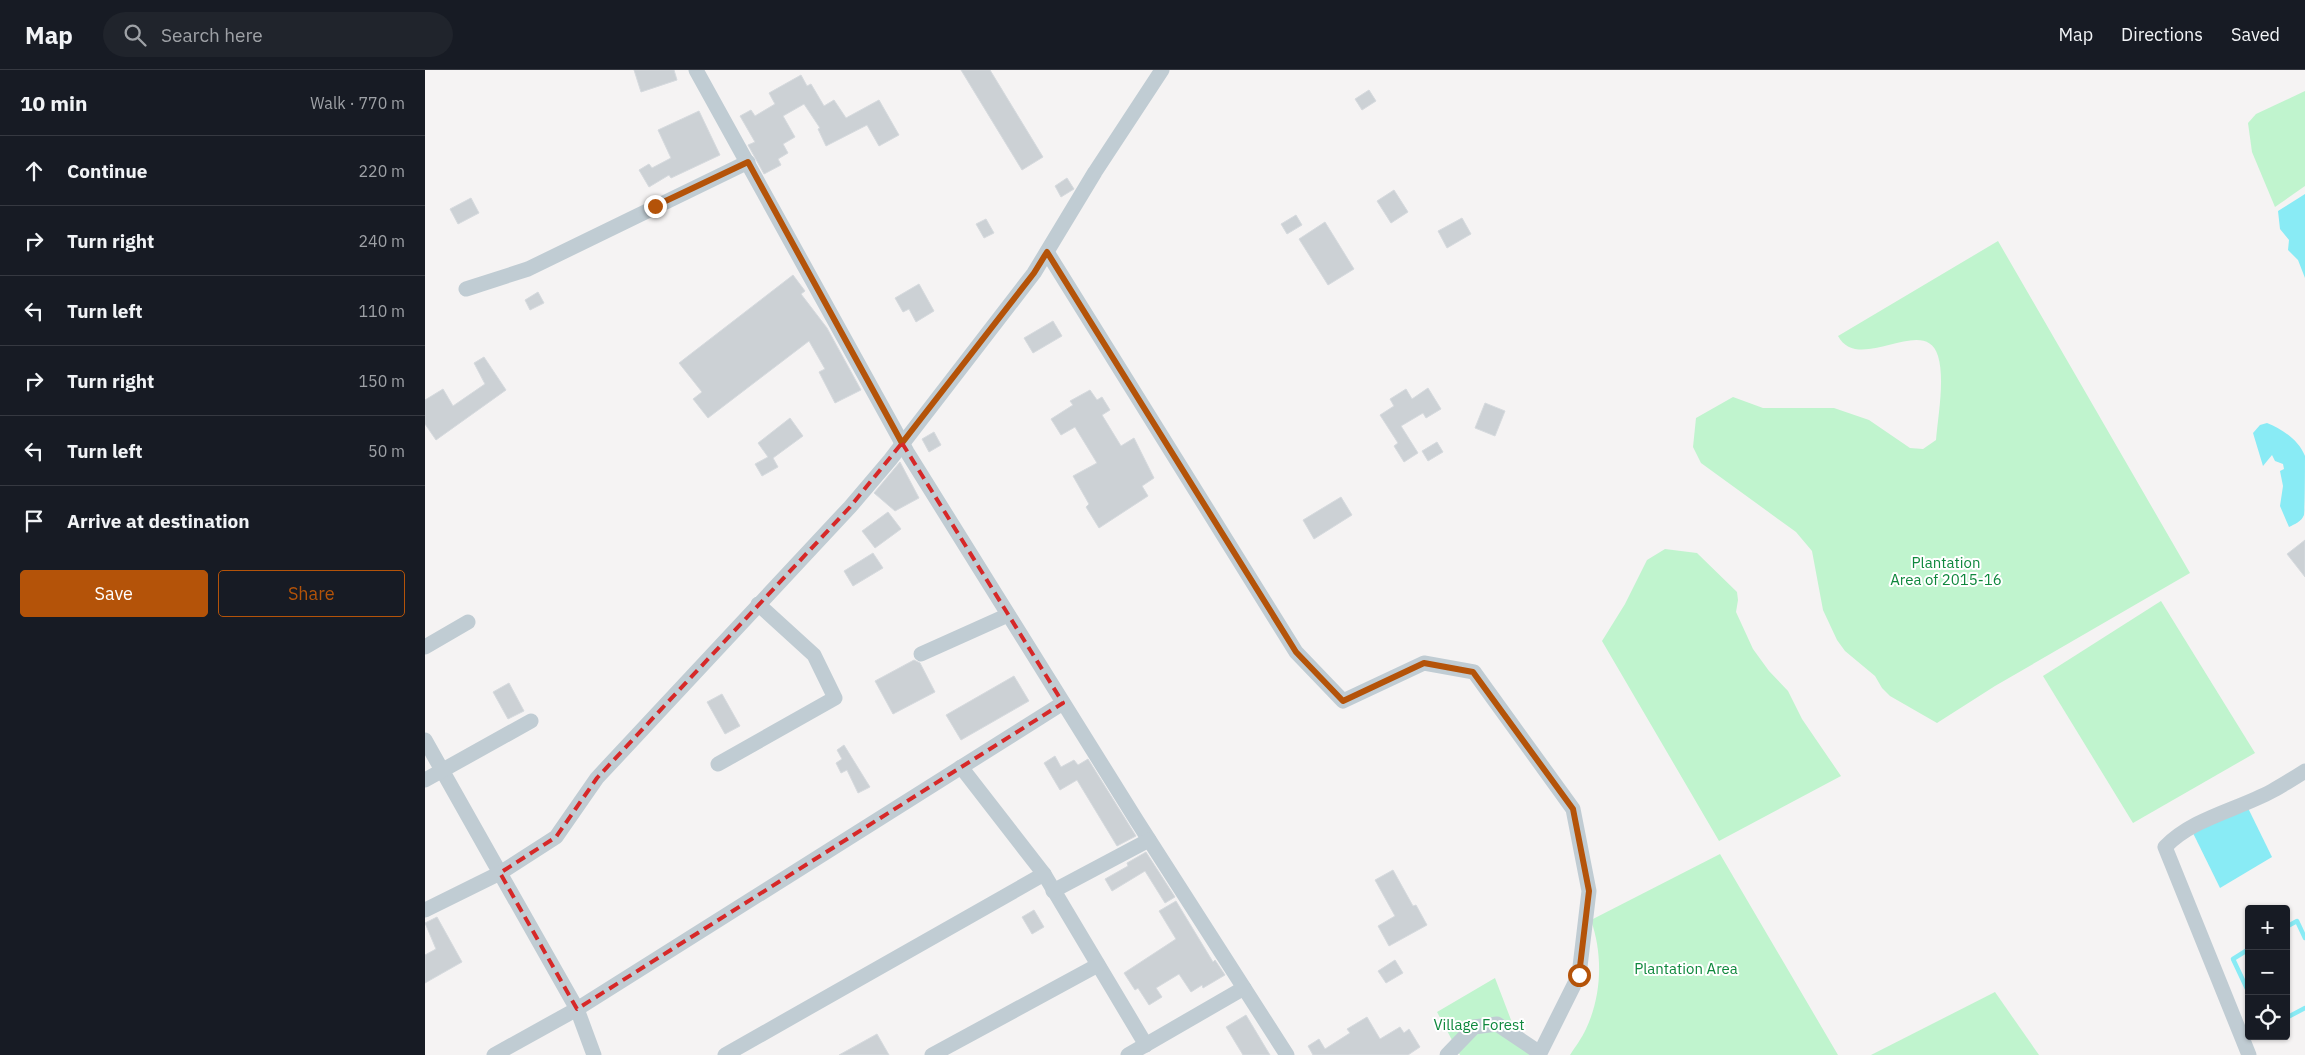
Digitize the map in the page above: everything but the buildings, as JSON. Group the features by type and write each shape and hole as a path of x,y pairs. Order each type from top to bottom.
{"street":[{"path":"696,70 902,443 1149,840 1287,1055"},
{"path":"425,910 500,873 556,837 597,778 850,507 1034,273 1162,70"},
{"path":"466,289 528,269 748,162"},
{"path":"1047,252 1296,652 1343,701 1424,663 1473,672 1573,809 1589,891 1579,975 1540,1053 1497,1024 1474,1027 1447,1055"},
{"path":"718,764 835,698 814,655 758,604"},
{"path":"921,654 1008,615"},
{"path":"425,647 468,622"},
{"path":"494,1055 577,1009 1063,703"},
{"path":"425,780 531,721"},
{"path":"425,740 577,1009 594,1055"},
{"path":"961,767 1044,874 1146,1045"},
{"path":"2249,1055 2165,847 2173,838 2226,811 2271,792 2305,771"},
{"path":"1053,891 1149,840"},
{"path":"725,1055 1044,874"},
{"path":"932,1055 1098,965"},
{"path":"1128,1055 1244,988"}],"highlighted area":[{"path":"902,443 1063,703 577,1009 500,873 556,837 597,778 850,507"}],"green space":[{"path":"2305,91 2305,186 2275,207 2252,152 2248,123 2256,114"},
{"name":"Plantation Area of 2015-16","path":"1998,241 2190,573 1995,686 1937,723 1890,696 1882,688 1875,676 1845,651 1837,640 1823,610 1812,551 1796,532 1701,463 1693,447 1696,418 1733,397 1763,408 1834,408 1869,420 1910,448 1923,449 1936,440 1940,398 1940,365 1938,356 1931,344 1920,340 1906,341 1861,350 1848,346 1838,336"},
{"path":"1665,549 1697,553 1737,592 1736,612 1753,649 1769,671 1788,691 1802,719 1841,776 1719,841 1602,641 1625,604 1647,560"},
{"path":"2161,601 2255,753 2133,823 2043,676"},
{"name":"Plantation Area","path":"1720,854 1838,1055 1570,1055 1586,1029 1598,989 1598,947 1591,920"},
{"name":"Village Forest","path":"1495,978 1516,1033 1530,1055 1460,1055 1437,1012"},
{"path":"1995,992 2039,1055 1871,1055"}],"water":[{"path":"2305,194 2305,278 2298,260 2288,250 2289,240 2280,229 2278,211"},
{"path":"2267,423 2289,436 2299,445 2305,456 2304,515 2300,521 2289,527 2280,506 2283,486 2280,471 2284,469 2283,464 2275,461 2272,455 2263,466 2253,433 2260,425"},
{"path":"2247,806 2272,857 2220,888 2192,831"}],"waterway":[{"path":"2290,925 2297,921 2305,938"},
{"path":"2245,952 2233,959 2245,984"},
{"path":"2290,1016 2305,1008"}],"route":[{"path":"655,206 748,162 902,443 1034,273 1047,252 1296,652 1343,701 1424,663 1473,672 1573,809 1589,891 1579,975"}]}
